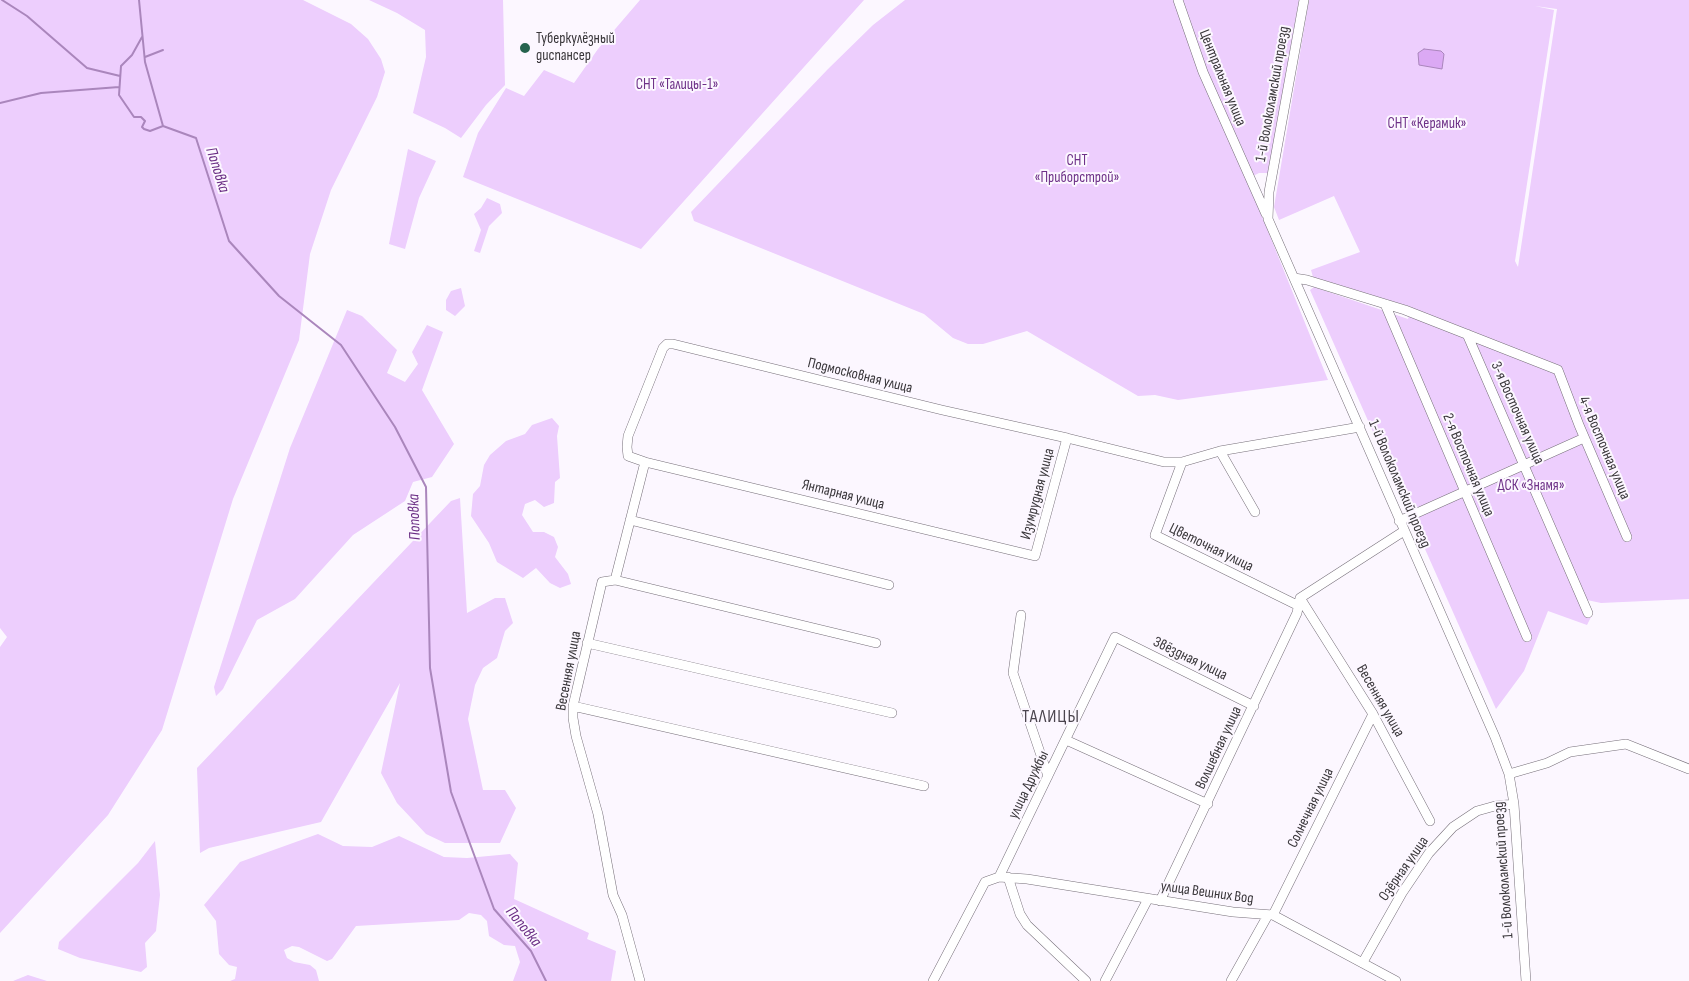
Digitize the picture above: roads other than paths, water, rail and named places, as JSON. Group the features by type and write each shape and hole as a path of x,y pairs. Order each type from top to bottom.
{"street":[{"name":"Центральная улица","path":"1178,0 1203,72 1268,219"},
{"name":"1-й Волоколамский проезд","path":"1304,0 1269,192 1268,219 1360,427 1399,521 1496,738 1509,774 1514,804 1526,981"},
{"path":"1294,278 1307,280 1385,304 1467,334"},
{"name":"2-я Восточная улица","path":"1385,304 1528,637"},
{"name":"4-я Восточная улица","path":"1467,334 1558,370 1584,438 1627,537"},
{"name":"3-я Восточная улица","path":"1467,334 1588,613"},
{"name":"Подмосковная улица","path":"645,462 628,456 628,436 666,344 1164,462 1182,462"},
{"path":"1182,462 1220,451 1360,427"},
{"name":"Изумрудная улица","path":"1035,556 1067,438"},
{"path":"1399,521 1584,438"},
{"path":"1220,451 1255,512"},
{"path":"645,462 615,580 876,643"},
{"name":"Янтарная улица","path":"645,462 1035,556"},
{"name":"Цветочная улица","path":"1182,462 1155,535 1299,602"},
{"path":"630,520 889,585"},
{"path":"1299,602 1404,531"},
{"name":"Весенняя улица","path":"615,580 608,579 602,582 599,587 573,706 576,736 598,814 613,895 622,914 640,981"},
{"name":"Волшебная улица","path":"1160,901 1254,706 1299,602"},
{"name":"Весенняя улица","path":"1299,602 1373,714 1430,821"},
{"path":"1021,615 1013,673 1048,776"},
{"name":"Звёздная улица","path":"1115,637 1254,706"},
{"name":"улица Дружбы","path":"999,878 1115,637"},
{"path":"587,642 892,713"},
{"path":"573,706 924,786"},
{"name":"Солнечная улица","path":"1231,981 1271,915 1373,714"},
{"path":"1066,740 1208,804"},
{"path":"1509,774 1547,763 1570,752 1626,744 1689,769"},
{"name":"Озёрная улица","path":"1363,962 1402,893 1429,853 1453,827 1477,811 1495,806 1514,804"},
{"path":"1008,877 1020,914 1027,925 1086,981"},
{"name":"улица Вешних Вод","path":"999,878 1008,877 1233,912 1271,915 1396,981"},
{"path":"933,981 985,882 999,878"},
{"path":"1105,981 1148,899"}],"waterway":[{"path":"2,0 27,16 87,68 120,76"},
{"name":"Поповка","path":"139,0 145,62 163,126 196,138 229,241 279,296 341,345 395,427 426,487 430,668 451,792 494,909 531,951 546,981"},
{"name":"Поповка","path":"142,37 132,55 121,66 119,95 134,117 141,117 145,121 142,127 144,129 150,131 163,126"},
{"path":"145,57 163,50"},
{"path":"0,103 41,93 119,87"}],"place":[{"name":"Туберкулёзный диспансер","path":"525,48"}],"district":[{"name":"ТАЛИЦЫ","path":"1051,717"}],"park label":[{"name":"СНТ «Талицы-1»","path":"677,85"},
{"name":"СНТ «Керамик»","path":"1427,124"},
{"name":"СНТ «Приборстрой»","path":"1077,170"},
{"name":"ДСК «Знамя»","path":"1531,486"}]}
